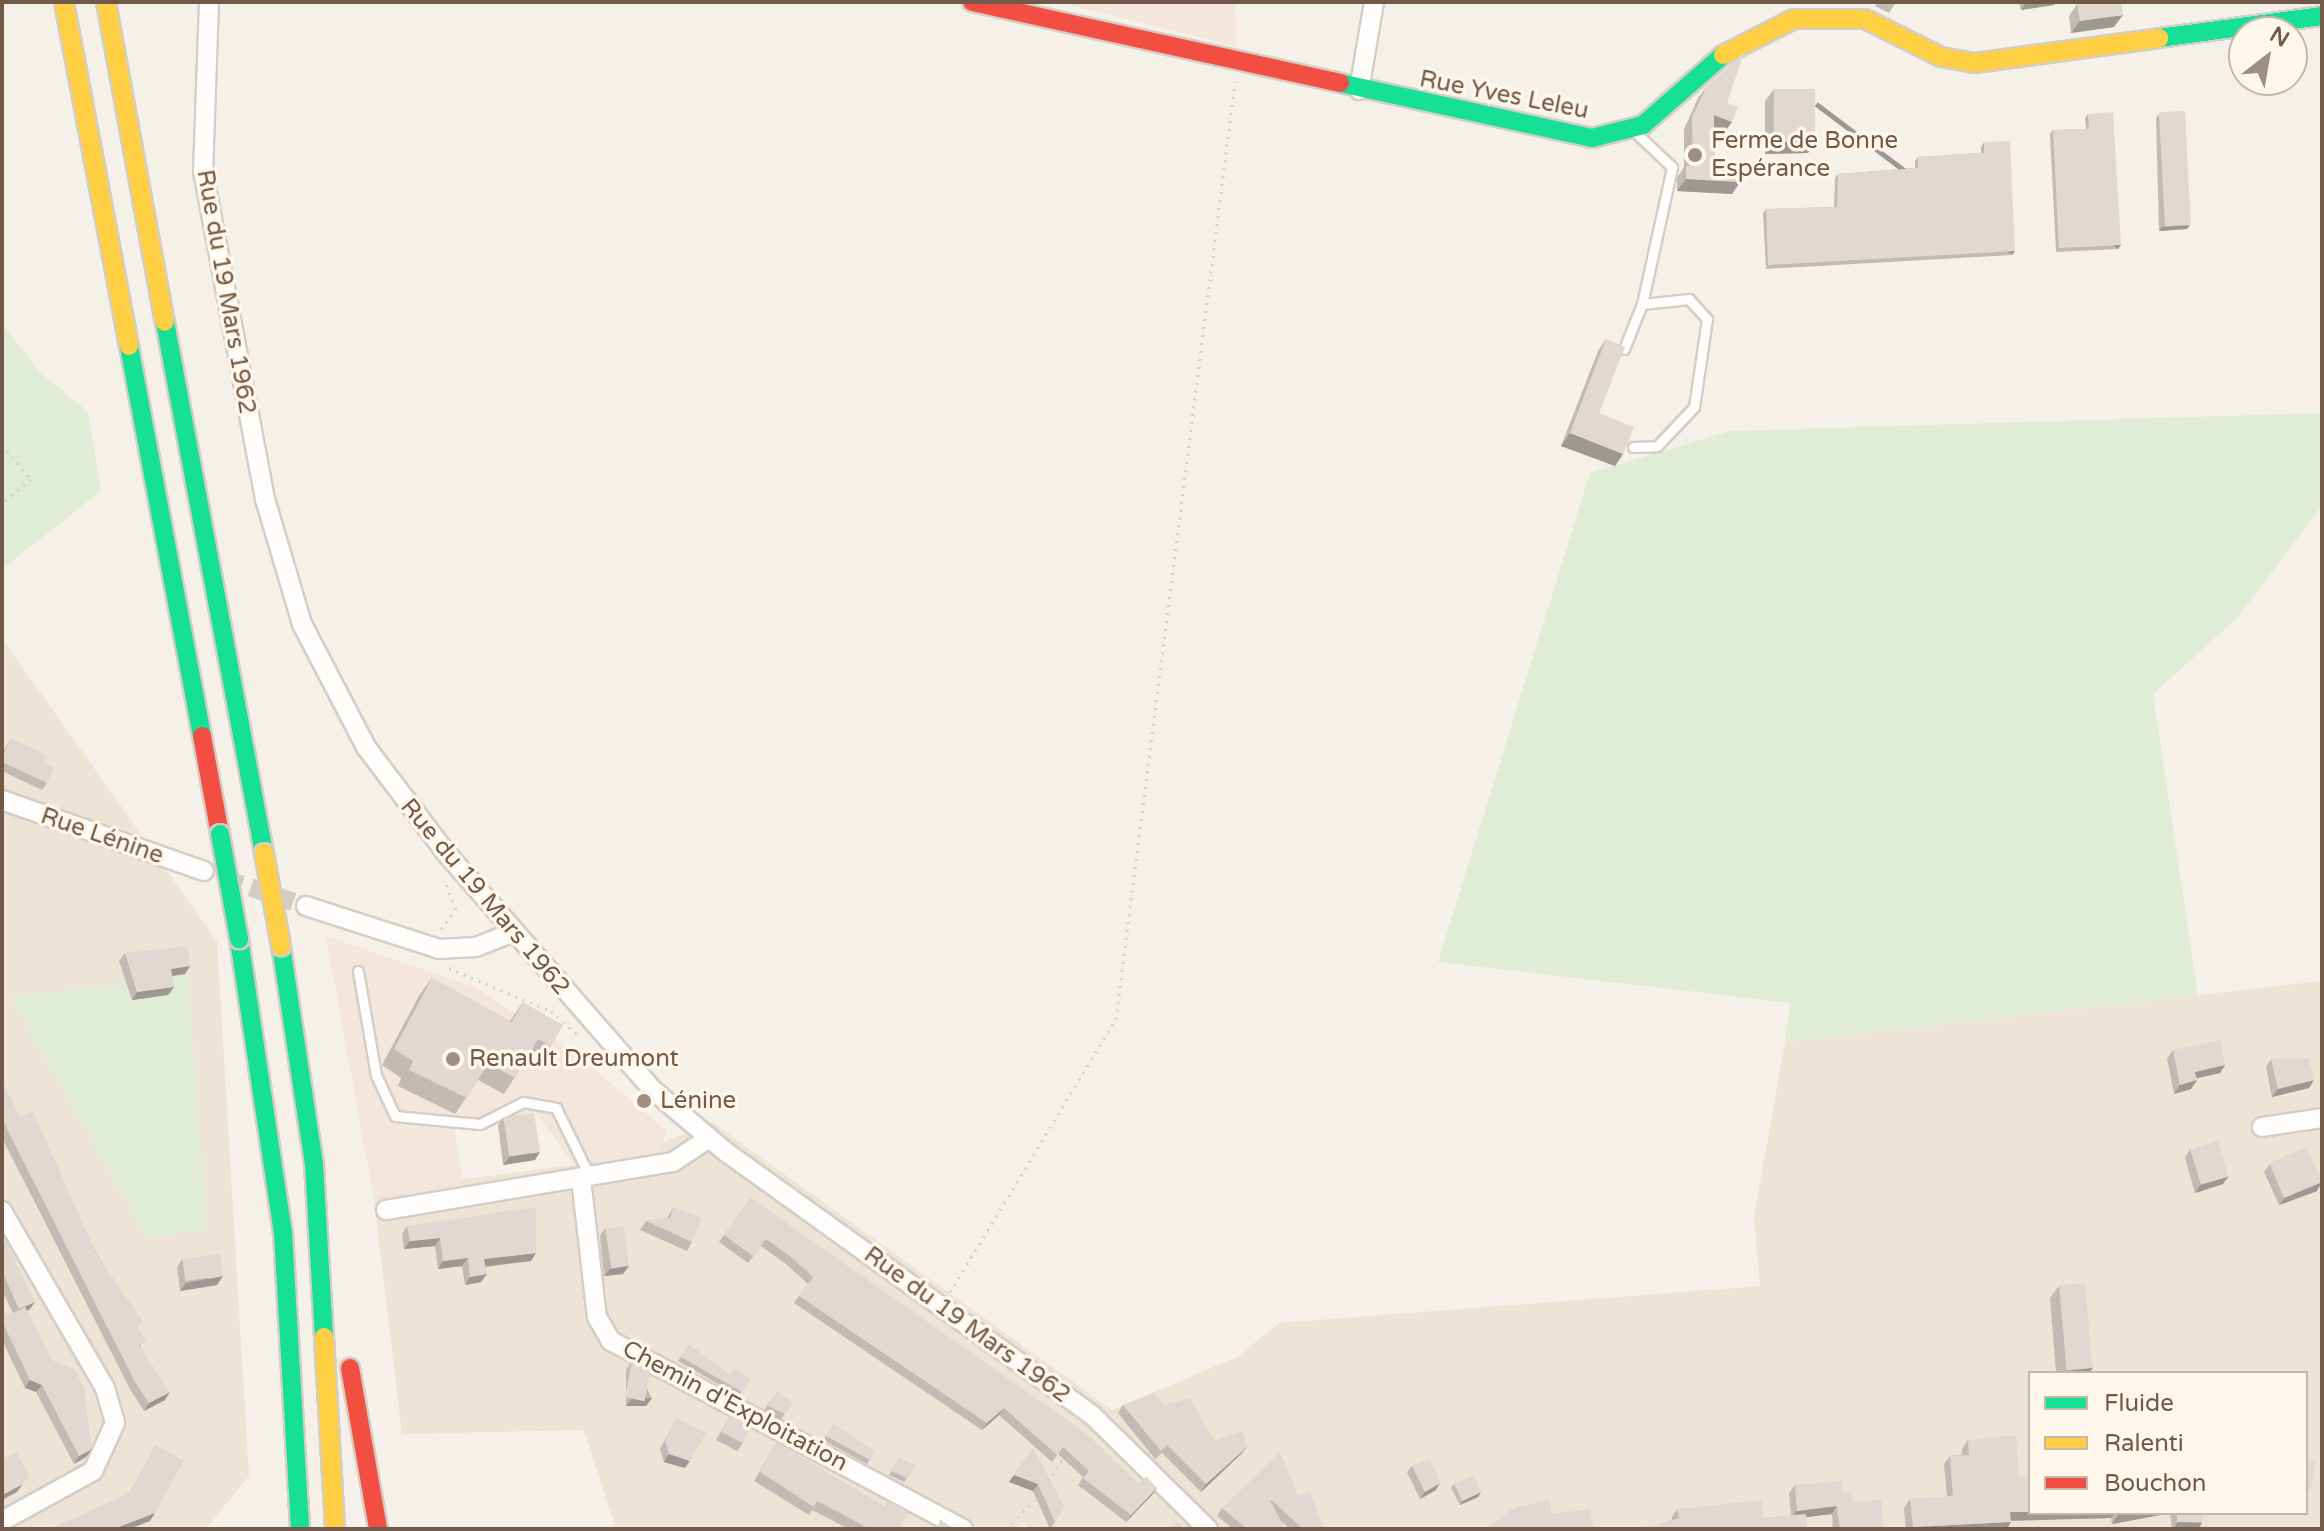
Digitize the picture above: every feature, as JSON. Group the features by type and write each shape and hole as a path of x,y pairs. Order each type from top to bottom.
{"main road":[{"path":"64,2 239,939 283,1233 300,1529"},
{"path":"106,2 281,946 320,1233 378,1529"},
{"name":"Rue Yves Leleu","path":"972,2 1581,137 1632,130"},
{"path":"1632,130 1734,45 1794,19 1865,19 1941,57 1975,63 2322,16"},
{"path":"320,1233 335,1529"}],"street":[{"name":"Rue du 19 Mars 1962","path":"209,2 203,171 276,545 342,709 447,854 614,1050 709,1138 1092,1415 1208,1529"},
{"path":"1359,90 1374,2"},
{"name":"Rue Lénine","path":"2,800 204,871"},
{"path":"306,906 439,949 464,949 514,932"},
{"path":"2262,1127 2322,1118"},
{"path":"386,1210 685,1160 709,1138"},
{"name":"Chemin d'Exploitation","path":"585,1178 597,1317 611,1341 963,1529"},
{"path":"2,1211 105,1388 115,1423 93,1471 2,1521"}],"lane":[{"path":"1624,349 1642,304 1672,167 1632,130"},
{"path":"1633,447 1657,446 1694,407 1707,319 1689,299 1642,304"},
{"path":"358,971 376,1075 395,1116 480,1124 523,1102 556,1108 585,1178"}],"path":[{"path":"941,1306 1116,1019 1238,63"},
{"path":"2,444 31,479 2,503"},
{"path":"433,931 456,909 433,865 447,854"},
{"path":"440,965 551,1011 582,1039"},
{"path":"1006,1529 1032,1506 1066,1454"}],"shaded area":[{"path":"1056,2 1235,2 1236,46"},
{"path":"2,639 217,941 249,1476 206,1529 2,1529"},
{"path":"326,936 477,988 573,1051 668,1132 650,1163 572,1162 535,1112 454,1131 465,1194 373,1195"},
{"path":"2322,981 2322,1529 1028,1529 1024,1522 1015,1529 616,1529 584,1430 402,1434 373,1191 626,1158 712,1122 1112,1410 1237,1357 1279,1323 1760,1286 1754,1217 1785,1042"}],"green space":[{"path":"2,324 40,372 88,412 101,491 2,569"},
{"path":"2322,413 2322,506 2237,618 2153,694 2198,995 1785,1042 1790,1003 1438,962 1590,473 1730,431"},
{"path":"188,975 207,1229 147,1238 11,997"}],"building":[{"path":"2121,2 2123,15 2080,21 2077,4"},
{"path":"1744,53 1727,103 1738,107 1732,122 1714,115 1715,165 1739,164 1740,182 1686,179 1686,166 1693,165 1692,117 1707,86"},
{"path":"1774,89 1815,89 1815,141 1774,141"},
{"path":"2185,111 2191,225 2165,226 2159,112"},
{"path":"2113,112 2121,245 2059,248 2053,130 2089,129 2088,114"},
{"path":"2010,141 2015,251 1768,265 1766,209 1837,207 1838,174 1918,168 1918,157 1984,153 1984,142"},
{"path":"1606,339 1625,347 1599,413 1634,427 1623,454 1570,433"},
{"path":"11,738 46,755 43,762 54,767 47,783 2,762"},
{"path":"187,946 190,966 171,969 174,987 137,992 125,953"},
{"name":"Renault Dreumont","path":"432,978 512,1022 523,1002 563,1025 551,1046 538,1039 515,1078 488,1063 467,1098 409,1070 413,1061 394,1049"},
{"path":"2220,1040 2225,1065 2195,1072 2197,1080 2180,1085 2173,1050"},
{"path":"2309,1058 2314,1080 2278,1089 2271,1059"},
{"path":"2,1083 20,1117 33,1111 96,1253 143,1322 137,1325 146,1341 139,1345 170,1392 149,1403 135,1382 2,1119"},
{"path":"534,1113 540,1152 509,1156 503,1118"},
{"path":"2218,1141 2229,1176 2201,1185 2190,1149"},
{"path":"2307,1147 2322,1182 2284,1198 2269,1163"},
{"path":"751,1198 1087,1434 1139,1484 1146,1476 1157,1488 1131,1515 1083,1478 1089,1471 1063,1447 1057,1455 1004,1408 987,1423 799,1296 813,1277 791,1257 766,1239 753,1256 724,1235"},
{"path":"536,1207 536,1253 484,1259 487,1274 470,1277 468,1258 443,1261 440,1238 410,1241 407,1226"},
{"path":"674,1207 702,1218 692,1242 646,1221 670,1218"},
{"path":"623,1226 629,1266 611,1268 605,1229"},
{"path":"6,1241 35,1302 19,1309 2,1271 2,1243"},
{"path":"220,1254 223,1276 185,1281 182,1259"},
{"path":"2085,1283 2092,1368 2067,1370 2059,1285"},
{"path":"25,1307 52,1360 75,1370 84,1388 92,1449 79,1456 42,1385 30,1380 2,1321 2,1318"},
{"path":"689,1345 730,1375 735,1368 750,1379 742,1392 681,1357"},
{"path":"632,1361 652,1365 645,1401 625,1397"},
{"path":"777,1392 793,1403 785,1414 768,1406"},
{"path":"1154,1393 1164,1405 1190,1398 1215,1441 1242,1431 1247,1447 1206,1484 1167,1445 1161,1451 1123,1405"},
{"path":"730,1416 751,1427 743,1443 722,1432"},
{"path":"677,1418 706,1433 690,1461 669,1454 665,1441"},
{"path":"834,1424 874,1452 870,1460 826,1436"},
{"path":"2016,1435 2019,1477 2028,1476 2028,1512 2010,1512 2011,1522 1913,1527 1910,1499 1953,1496 1950,1456 1969,1455 1968,1440"},
{"path":"776,1443 885,1507 889,1501 908,1512 899,1529 870,1529 817,1501 814,1507 760,1472"},
{"path":"156,1445 184,1461 155,1513 113,1529 50,1529 130,1493"},
{"path":"1033,1449 1064,1507 1055,1522 1038,1484 1014,1475"},
{"path":"17,1452 29,1476 23,1484 2,1495 2,1461"},
{"path":"1280,1452 1298,1496 1310,1491 1324,1529 1303,1529 1269,1498 1285,1529 1247,1529 1222,1508"},
{"path":"899,1458 916,1466 907,1478 891,1471"},
{"path":"1430,1459 1440,1483 1425,1492 1412,1466"},
{"path":"2308,1459 2316,1461 2308,1490"},
{"path":"1473,1475 1481,1492 1462,1501 1454,1484"},
{"path":"1842,1481 1843,1493 1852,1492 1852,1502 1881,1500 1884,1529 1840,1529 1837,1506 1797,1511 1795,1485"},
{"path":"1549,1500 1552,1514 1590,1509 1594,1529 1488,1529 1514,1508"},
{"path":"1762,1500 1763,1518 1806,1514 1807,1529 1631,1529 1679,1518 1677,1509"},
{"path":"2177,1515 2202,1515 2202,1522 2177,1522"},
{"path":"940,1519 954,1529 937,1529"},
{"path":"1178,1522 1186,1529 1171,1529"}],"tunnel":[{"path":"225,879 306,906"}],"traffic: fast":[{"path":"2159,38 2322,16"},
{"path":"1340,83 1592,138 1643,125 1723,55"},
{"path":"165,322 264,853"},
{"path":"129,346 202,736"},
{"path":"220,834 239,939"},
{"path":"239,939 283,1233 300,1529"},
{"path":"281,946 314,1164 324,1337"}],"traffic: slow":[{"path":"64,2 129,346"},
{"path":"106,2 165,322"},
{"path":"1723,55 1794,19 1865,19 1941,57 1975,63 2159,38"},
{"path":"264,853 281,946"},
{"path":"324,1337 335,1529"}],"traffic: jam":[{"path":"972,2 1340,83"},
{"path":"202,736 220,834"},
{"path":"350,1368 378,1529"}],"place":[{"name":"Ferme de Bonne Espérance","path":"1695,155"},
{"name":"Renault Dreumont","path":"453,1059"},
{"name":"Lénine","path":"644,1101"}]}
